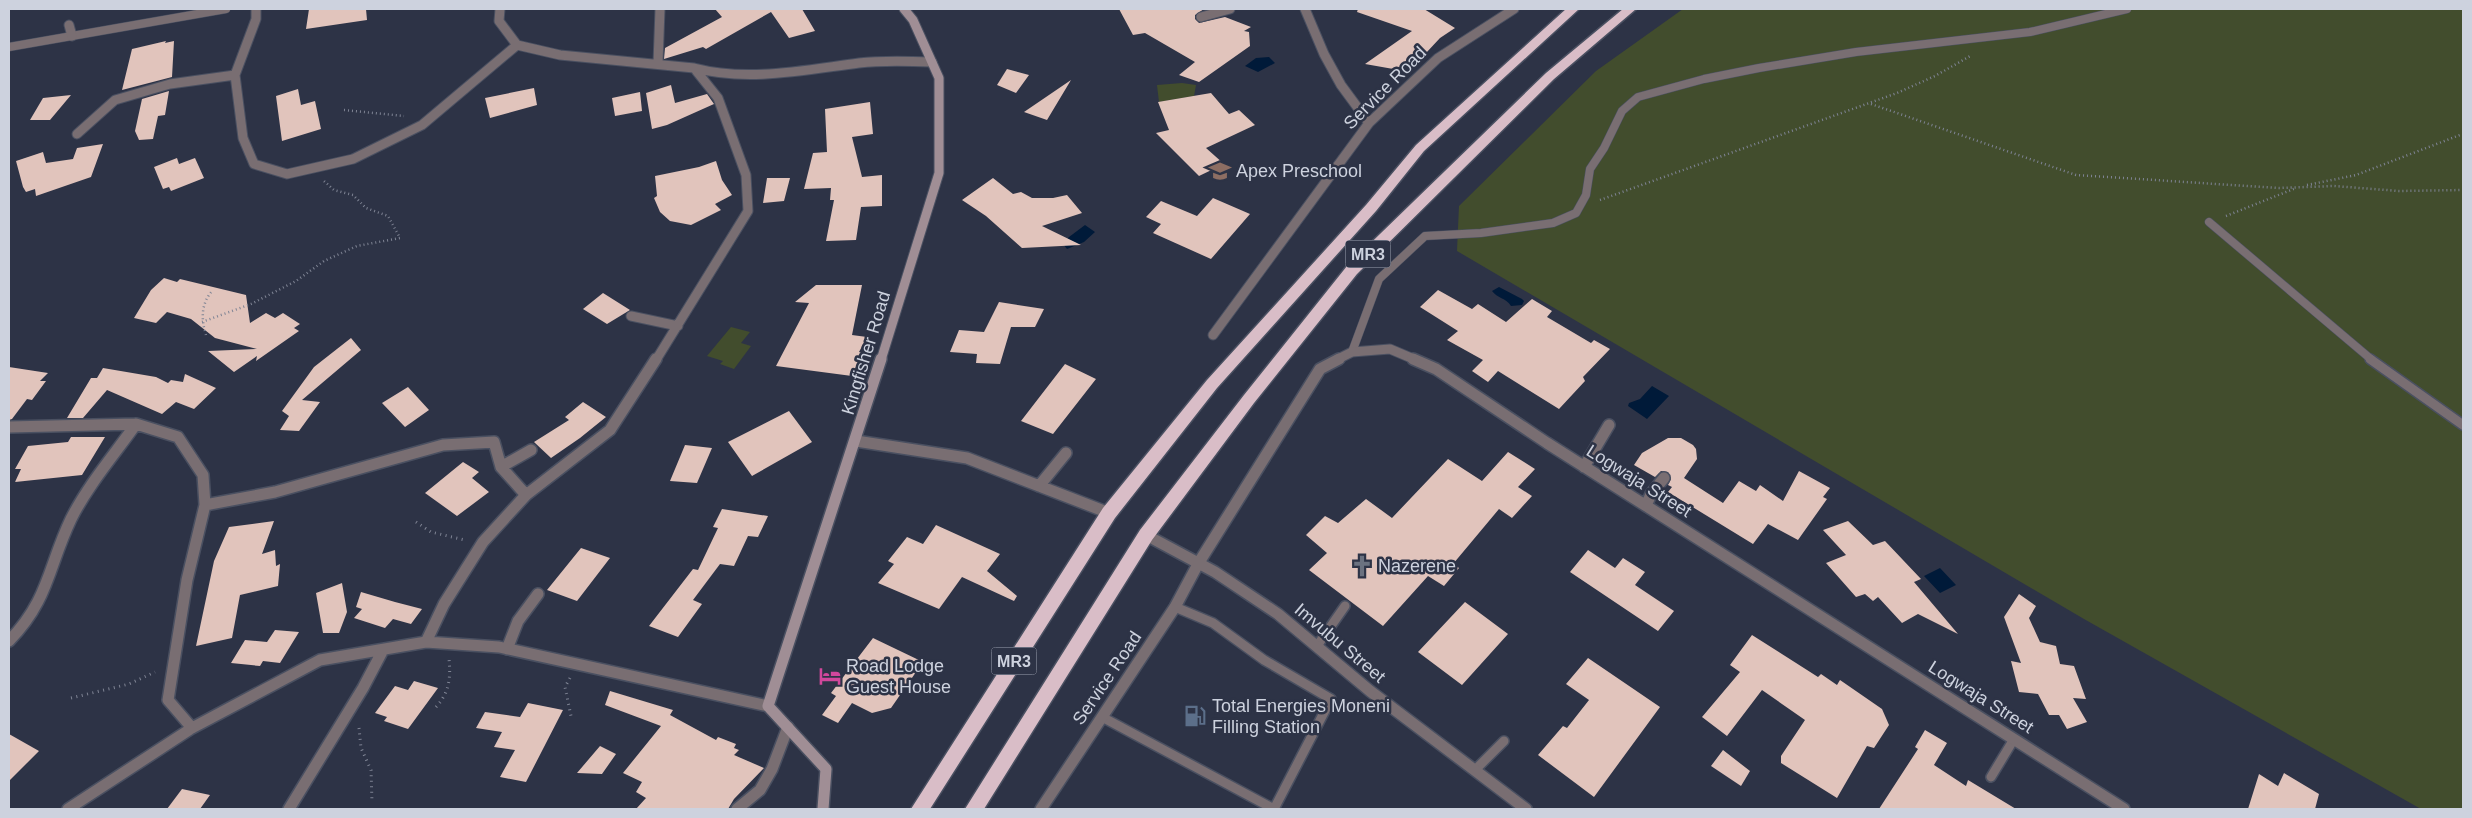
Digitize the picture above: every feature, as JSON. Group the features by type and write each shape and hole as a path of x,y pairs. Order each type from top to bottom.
{"highway":[{"name":"MR3","path":"920,809 1109,513 1212,384 1371,208 1420,148 1573,9"},
{"name":"MR3","path":"974,809 1146,535 1249,399 1352,270 1550,76 1630,9"}],"street":[{"path":"256,9 256,19 235,75 243,138 254,164 287,174 354,160 422,125 517,45"},
{"path":"500,9 499,21 517,45 560,55 658,63 694,68 713,73 788,74 860,62 896,60 932,62"},
{"path":"658,63 660,9"},
{"name":"Kingfisher Road","path":"768,706 856,441 939,173 939,78 913,20 904,9"},
{"path":"1201,17 1230,9"},
{"path":"1305,9 1324,54 1344,92 1369,123"},
{"name":"Service Road","path":"1212,335 1369,123 1438,58 1514,9"},
{"path":"69,25 72,36"},
{"path":"426,642 444,604 483,542 526,496 610,430 678,326 748,211 746,176 718,98 694,68"},
{"path":"77,134 114,100 170,84 235,75"},
{"path":"631,316 656,320 664,325 678,326"},
{"name":"Logwaja Street","path":"1198,564 1320,369 1352,352 1390,350 1436,369 1646,506 2124,809"},
{"path":"9,428 136,424 178,437 203,475 204,505 187,580 168,700 192,728"},
{"path":"9,641 22,630 43,599 70,520 102,467 136,424"},
{"path":"1584,466 1609,425"},
{"path":"856,441 967,458 1109,513"},
{"path":"204,505 275,492 443,445 494,442 501,467 526,496"},
{"path":"501,467 531,450"},
{"path":"1039,486 1066,453"},
{"path":"1646,506 1651,494 1664,478"},
{"name":"Imvubu Street","path":"1146,535 1215,572 1278,614 1370,692 1526,809"},
{"name":"Service Road","path":"1041,809 1175,607 1198,564"},
{"path":"507,649 518,621 538,594"},
{"path":"68,809 192,728 320,660 426,642 507,649 768,706 826,769 823,809"},
{"path":"289,809 346,716 383,650"},
{"path":"737,809 760,790 772,769 788,727"}],"lane":[{"path":"9,47 226,9"},
{"path":"1352,352 1379,279 1425,236 1481,233 1553,223 1576,213 1586,196 1590,169 1604,148 1622,111 1638,97 1704,79 1759,68 1856,52 2030,32 2127,9"},
{"path":"2208,222 2360,352 2463,425"},
{"path":"1317,646 1345,606"},
{"path":"1102,717 1274,809 1331,699 1264,660 1213,623 1175,607"},
{"path":"1991,777 2014,739"},
{"path":"1475,770 1504,742"}],"path":[{"path":"1578,209 1665,175 1871,104 1942,75 1975,53"},
{"path":"1871,104 2076,175 2298,187 2334,186 2399,191 2463,190"},
{"path":"344,110 408,116 422,125"},
{"path":"2208,222 2260,204 2298,187 2356,175 2460,135"},
{"path":"202,322 251,304 296,281 324,261 357,246 400,238 388,216 366,208 353,195 334,190 314,168"},
{"path":"206,335 202,322 205,302 212,291"},
{"path":"416,522 431,532 483,542"},
{"path":"436,707 443,700 452,678 448,643"},
{"path":"71,698 129,684 174,664"},
{"path":"571,716 565,687 577,664"},
{"path":"346,716 359,728 361,748 371,770 372,802"}],"green space":[{"path":"1683,9 2463,9 2463,809 2421,809 2084,619 1457,251 1459,206 1596,71"},
{"path":"1182,83 1196,85 1194,96 1159,102 1157,85"},
{"path":"731,327 750,332 741,343 751,346 734,369 720,364 723,361 707,356"}],"water":[{"path":"1269,57 1275,63 1258,72 1245,66 1256,58"},
{"path":"1085,225 1095,232 1084,242 1067,249 1063,244"},
{"path":"1499,287 1522,299 1524,301 1522,305 1511,306 1507,301 1496,295 1492,291"},
{"path":"1652,386 1669,396 1647,419 1628,406 1629,403 1640,399"},
{"path":"1940,568 1956,585 1940,593 1924,576"}],"building":[{"path":"309,9 366,9 367,20 306,29"},
{"path":"715,9 802,9 815,31 789,38 771,12 706,49 703,47 664,59 665,48 722,17"},
{"path":"1119,9 1204,9 1195,15 1195,19 1199,23 1225,17 1251,27 1244,31 1249,32 1250,46 1199,82 1179,75 1195,62 1145,33 1133,35"},
{"path":"1358,9 1424,9 1455,28 1440,38 1426,53 1422,52 1399,70 1365,64 1412,31 1357,12"},
{"path":"166,41 165,43 174,41 172,77 122,90 132,49"},
{"path":"1007,69 1029,75 1016,93 997,85"},
{"path":"1071,80 1047,120 1024,112"},
{"path":"671,85 675,103 707,94 714,104 667,125 652,129 646,93"},
{"path":"534,88 537,105 490,118 485,98"},
{"path":"298,89 301,105 315,101 321,129 282,141 276,96"},
{"path":"169,91 165,115 158,116 153,139 139,140 135,131 142,99"},
{"path":"640,92 642,111 615,116 612,98"},
{"path":"1211,93 1229,114 1239,110 1255,125 1206,148 1224,164 1199,176 1156,133 1169,130 1158,102"},
{"path":"71,95 50,120 30,120 43,98"},
{"path":"870,102 873,134 852,137 862,177 882,175 882,206 861,207 856,240 826,241 834,200 830,200 831,188 804,189 813,153 827,152 825,109"},
{"path":"103,144 91,177 36,196 35,189 26,192 23,187 16,161 43,152 46,163 73,159 77,148"},
{"path":"177,158 179,164 195,158 204,178 171,191 169,187 163,189 154,167"},
{"path":"716,161 722,180 732,195 715,204 721,210 691,225 670,221 660,212 654,198 657,196 655,176 699,167"},
{"path":"767,178 790,178 784,201 763,203"},
{"path":"993,178 1013,194 1021,192 1032,198 1053,198 1067,195 1082,213 1042,226 1081,245 1022,248 986,216 962,200"},
{"path":"1213,198 1250,214 1211,259 1153,233 1161,224 1146,217 1161,201 1197,216"},
{"path":"164,278 177,282 180,279 246,295 250,323 266,313 275,318 283,313 300,324 294,328 299,331 256,361 257,356 234,372 208,351 257,349 215,338 191,319 167,312 156,323 134,318 151,290"},
{"path":"816,285 862,285 852,335 867,337 859,352 862,353 852,376 776,366 809,303 795,302"},
{"path":"1438,290 1472,309 1478,304 1506,322 1532,299 1552,311 1547,317 1591,343 1594,340 1610,349 1583,377 1585,381 1559,409 1498,371 1488,382 1472,371 1483,360 1447,340 1458,331 1420,307"},
{"path":"603,293 630,310 607,324 583,309"},
{"path":"999,302 1044,309 1035,327 1011,327 1000,364 976,363 977,354 950,352 959,330 984,332"},
{"path":"351,338 361,350 302,400 320,402 299,431 280,430 289,416 282,411 314,367"},
{"path":"1065,364 1096,379 1053,434 1021,421"},
{"path":"9,367 48,373 40,381 46,381 32,400 27,399 12,419 9,420"},
{"path":"103,368 156,377 168,383 171,380 183,382 185,374 216,388 194,409 176,402 162,414 107,390 83,418 67,418 91,378 97,378"},
{"path":"408,387 429,410 405,427 382,403"},
{"path":"583,402 606,417 551,458 534,442 569,420 565,417"},
{"path":"789,411 812,442 752,476 728,442"},
{"path":"71,437 105,437 82,475 15,482 21,469 15,469 28,446 68,442"},
{"path":"1668,438 1681,438 1693,445 1696,449 1697,459 1684,478 1723,503 1739,481 1756,491 1760,485 1783,501 1799,471 1830,488 1823,497 1827,499 1798,540 1768,524 1753,544 1668,492 1672,487 1668,485 1671,479 1668,472 1661,471 1655,477 1634,465 1642,453"},
{"path":"685,445 712,448 697,483 670,481"},
{"path":"1508,452 1535,469 1518,487 1532,496 1512,518 1499,509 1453,564 1459,568 1444,586 1428,576 1383,626 1309,570 1327,553 1306,535 1325,516 1338,523 1366,499 1392,518 1448,459 1482,481"},
{"path":"463,462 479,472 472,478 489,492 457,516 425,493"},
{"path":"722,509 768,516 758,537 748,536 734,566 720,564 693,600 702,604 678,637 649,626 693,569 698,570 718,528 713,527"},
{"path":"274,521 262,554 275,550 276,566 280,564 278,586 240,595 232,638 196,646 214,561 229,527"},
{"path":"1848,521 1873,545 1885,541 1921,579 1914,582 1958,634 1918,614 1902,623 1878,597 1873,601 1865,594 1856,597 1826,563 1846,555 1823,530"},
{"path":"936,525 1000,554 987,571 1017,596 1014,601 962,577 939,609 878,583 894,564 888,561 907,537 923,544"},
{"path":"581,548 610,558 577,601 547,590"},
{"path":"1588,550 1615,568 1623,558 1645,572 1635,585 1674,611 1658,631 1570,572"},
{"path":"342,583 347,612 339,633 323,633 316,593"},
{"path":"361,592 422,609 411,624 393,619 385,628 354,618 362,609 356,607"},
{"path":"2019,594 2036,606 2029,618 2040,642 2056,646 2060,664 2074,666 2086,699 2073,698 2087,722 2067,729 2059,715 2049,715 2038,694 2019,692 2011,661 2021,663 2004,617"},
{"path":"1465,602 1508,634 1462,685 1418,652"},
{"path":"275,630 299,632 280,663 263,661 260,666 231,663 245,640 267,642"},
{"path":"1752,635 1818,677 1821,674 1837,685 1840,680 1882,709 1889,725 1874,748 1867,746 1837,798 1781,763 1781,756 1805,720 1762,690 1727,736 1702,717 1740,672 1730,665"},
{"path":"873,638 923,662 891,708 872,713 852,703 838,723 822,715 836,696 831,693"},
{"path":"1588,658 1660,707 1594,797 1538,755 1563,726 1567,728 1589,700 1566,684"},
{"path":"414,681 438,688 408,729 384,721 387,717 375,713 395,686 408,690"},
{"path":"610,691 673,710 670,715 716,740 718,737 736,744 734,748 739,750 734,755 764,768 734,799 728,809 636,809 646,798 636,792 642,782 623,773 661,726 605,705"},
{"path":"528,703 563,710 526,782 500,777 515,750 494,747 502,732 476,728 485,712 520,717"},
{"path":"1925,730 1947,743 1934,765 1966,786 1968,780 2016,809 1879,809 1918,749 1915,747"},
{"path":"9,734 39,751 9,781"},
{"path":"600,746 616,754 602,774 577,773"},
{"path":"1723,750 1750,771 1741,786 1711,766"},
{"path":"2284,773 2319,794 2315,809 2248,809 2259,774 2278,786"},
{"path":"182,789 210,795 200,809 167,809"}],"place":[{"name":"Apex Preschool","path":"1220,171"},
{"name":"Nazerene","path":"1362,566"},
{"name":"Road Lodge Guest House","path":"830,676"},
{"name":"Total Energies Moneni Filling Station","path":"1195,716"}]}
